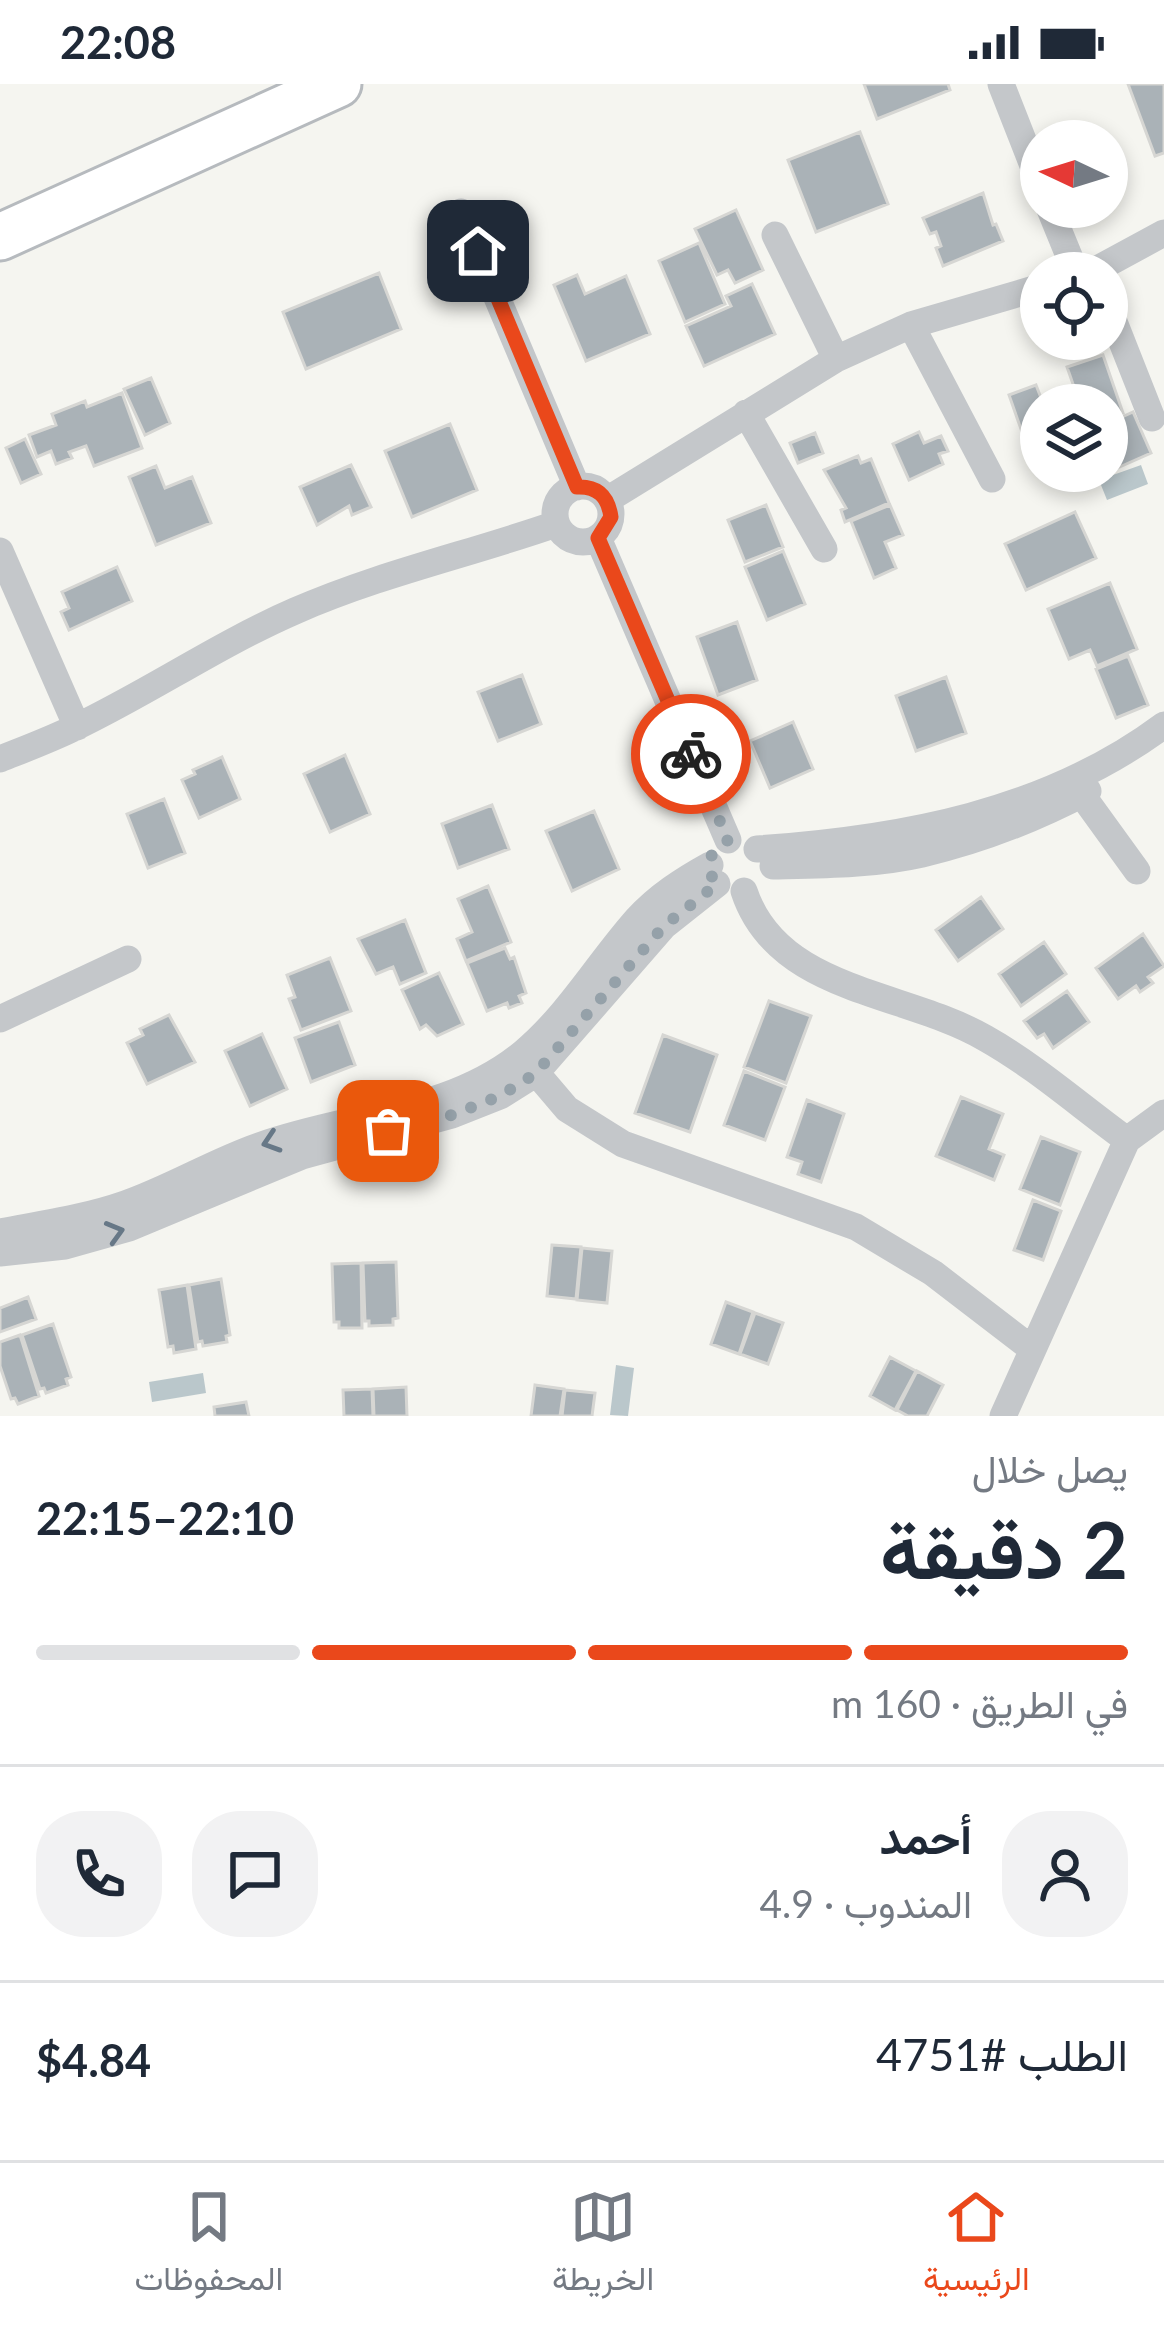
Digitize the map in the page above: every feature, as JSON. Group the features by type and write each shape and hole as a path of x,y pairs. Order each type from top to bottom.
{"main road":[{"path":"0,237 338,84"}],"street":[{"path":"1001,84 1020,132"},
{"path":"461,212 577,487"},
{"path":"1128,253 1164,233"},
{"path":"775,235 836,359"},
{"path":"607,500 836,359 911,325 1020,293"},
{"path":"911,325 992,479"},
{"path":"1128,357 1152,418"},
{"path":"746,413 824,549"},
{"path":"577,487 597,490 607,500 611,517 598,538 568,539 556,524 557,502 577,487"},
{"path":"0,759 77,727 230,640 300,608 556,524"},
{"path":"598,538 728,840"},
{"path":"0,551 77,727"},
{"path":"760,858 909,833 988,813 1084,774 1164,725"},
{"path":"1127,1140 985,1038 907,1003 817,973 772,942 724,880 716,848 728,840 744,840 760,858 832,864 919,855 999,830 1082,795 1164,746"},
{"path":"1082,795 1137,871"},
{"path":"0,1253 65,1246 129,1228 302,1156 452,1115 500,1096 664,926 724,880 758,880 760,858"},
{"path":"0,1019 128,959"},
{"path":"0,1232 122,1205 257,1146 322,1126 417,1106 529,1064"},
{"path":"529,1064 567,1109 622,1144 856,1227 933,1274 1032,1349"},
{"path":"1004,1416 1127,1140 1164,1113"}],"shaded area":[{"path":"1141,465 1148,484 1128,492 1128,470"},
{"path":"1104,492 1128,492 1107,500"},
{"path":"616,1365 634,1368 628,1416 610,1415"},
{"path":"203,1373 206,1393 152,1402 149,1382"}],"building":[{"path":"864,84 948,84 950,90 877,119"},
{"path":"1128,84 1164,84 1164,153 1155,156"},
{"path":"860,132 888,204 816,232 788,160"},
{"path":"983,193 1003,241 943,266 936,232 930,234 923,218"},
{"path":"736,210 763,270 735,283 728,270 717,275 695,229"},
{"path":"699,243 725,304 685,322 659,261"},
{"path":"379,273 401,329 306,369 283,312"},
{"path":"577,275 585,294 626,276 650,334 586,361 554,285"},
{"path":"752,284 775,334 704,366 686,326 731,306 726,296"},
{"path":"1105,360 1113,384 1073,384 1067,367"},
{"path":"151,378 170,423 145,435 124,389"},
{"path":"1020,391 1020,426 1009,395"},
{"path":"122,393 142,448 94,466 86,446 69,452 72,458 56,464 51,451 37,457 29,435 56,425 52,414"},
{"path":"1133,412 1151,453 1128,463 1128,414"},
{"path":"450,424 477,490 412,517 385,451"},
{"path":"919,432 924,443 941,436 948,451 939,454 943,464 909,480 893,444"},
{"path":"815,433 823,453 798,463 790,443"},
{"path":"25,439 41,474 21,483 6,448"},
{"path":"858,456 861,463 871,459 889,503 845,522 841,510 846,508 824,470"},
{"path":"351,465 371,507 352,515 349,506 317,525 300,487"},
{"path":"156,466 165,488 192,477 211,523 156,545 129,477"},
{"path":"766,505 783,547 745,562 728,520"},
{"path":"890,505 903,535 885,542 896,568 874,578 851,521"},
{"path":"1075,512 1096,558 1026,590 1005,544"},
{"path":"783,551 805,604 767,620 745,567"},
{"path":"117,567 132,601 69,630 61,612 69,608 62,592"},
{"path":"1110,583 1137,649 1097,666 1090,650 1069,659 1048,609"},
{"path":"737,622 757,680 718,695 697,637"},
{"path":"1128,656 1148,705 1116,718 1096,669"},
{"path":"522,675 541,724 498,741 478,692"},
{"path":"946,677 966,733 916,751 896,696"},
{"path":"793,722 813,769 770,788 750,741"},
{"path":"345,755 370,814 330,832 304,774"},
{"path":"222,757 240,799 199,818 182,780"},
{"path":"164,799 185,853 148,868 127,814"},
{"path":"492,805 509,849 458,868 442,824"},
{"path":"594,811 619,869 572,891 546,831"},
{"path":"488,886 511,942 466,961 457,939 472,932 458,899"},
{"path":"981,897 1003,929 958,961 936,930"},
{"path":"405,920 426,973 400,984 393,967 376,974 358,939"},
{"path":"1143,934 1164,966 1148,977 1153,983 1140,992 1136,986 1118,999 1096,968"},
{"path":"1044,942 1066,974 1021,1006 999,974"},
{"path":"505,948 510,959 514,957 526,993 519,996 522,1003 487,1011 467,963"},
{"path":"330,958 351,1011 301,1030 289,999 295,997 287,975"},
{"path":"439,973 463,1024 437,1036 426,1025 420,1029 402,990"},
{"path":"1067,991 1089,1022 1053,1048 1044,1034 1037,1038 1024,1021"},
{"path":"769,1001 811,1016 786,1083 744,1067"},
{"path":"169,1015 195,1062 147,1084 127,1043 143,1035 140,1029"},
{"path":"339,1022 355,1065 311,1082 295,1038"},
{"path":"262,1034 287,1089 250,1106 225,1051"},
{"path":"663,1035 717,1055 690,1132 635,1113"},
{"path":"744,1071 785,1087 765,1140 724,1125"},
{"path":"961,1097 1003,1114 989,1149 1004,1155 994,1180 936,1156"},
{"path":"807,1100 844,1114 821,1182 798,1174 802,1162 787,1157"},
{"path":"1041,1137 1080,1152 1060,1205 1020,1189"},
{"path":"1033,1200 1061,1211 1043,1260 1014,1250"},
{"path":"552,1245 581,1247 576,1299 547,1296"},
{"path":"582,1248 612,1251 607,1303 577,1300"},
{"path":"396,1262 398,1318 393,1325 369,1326 363,1263"},
{"path":"361,1263 362,1328 339,1328 339,1322 334,1322 332,1264"},
{"path":"221,1279 230,1335 227,1342 203,1346 198,1342 189,1285"},
{"path":"187,1285 196,1349 174,1353 173,1346 168,1347 159,1290"},
{"path":"28,1297 36,1319 0,1332 0,1308"},
{"path":"726,1302 753,1312 739,1354 711,1344"},
{"path":"755,1313 783,1323 768,1364 740,1354"},
{"path":"53,1324 71,1377 66,1379 68,1385 46,1393 40,1389 22,1335"},
{"path":"20,1335 39,1396 18,1404 11,1399 0,1366 0,1342"},
{"path":"890,1357 916,1371 895,1410 870,1396"},
{"path":"917,1371 943,1385 927,1416 908,1416 897,1410"},
{"path":"535,1385 564,1389 560,1416 531,1416"},
{"path":"406,1387 407,1416 374,1416 373,1389"},
{"path":"372,1389 373,1416 344,1416 343,1390"},
{"path":"565,1390 595,1393 592,1416 562,1416"},
{"path":"246,1402 249,1416 215,1416 214,1407"}],"way so far":[{"path":"388,1131 452,1115 500,1096 535,1074 664,926 717,884 711,875 711,856 728,840 691,754"}],"route":[{"path":"478,251 577,487 597,490 610,507 608,526 598,538 691,754"}]}
